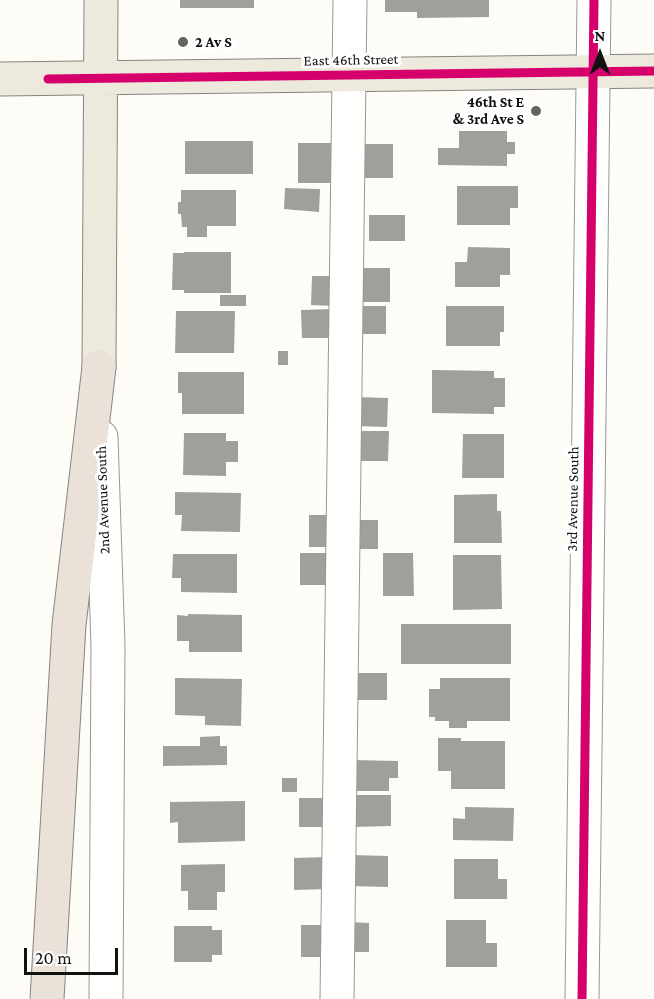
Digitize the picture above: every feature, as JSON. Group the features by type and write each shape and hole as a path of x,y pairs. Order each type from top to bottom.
{"highway":[{"path":"47,999 69,625 99,367"}],"main road":[{"name":"2nd Avenue South","path":"99,367 101,0"},
{"name":"East 46th Street","path":"0,79 654,71"}],"street":[{"path":"337,999 350,0"},
{"name":"3rd Avenue South","path":"582,999 594,0"},
{"name":"2nd Avenue South","path":"99,367 108,646 105,999"}],"building":[{"path":"180,0 254,0 254,8 180,8"},
{"path":"385,0 489,0 489,17 417,18 417,12 385,12"},
{"path":"459,131 507,131 507,142 515,142 515,154 507,154 507,166 438,165 438,148 459,148"},
{"path":"185,141 253,141 253,174 185,174"},
{"path":"298,143 333,143 333,183 298,183"},
{"path":"359,144 393,144 393,178 359,178"},
{"path":"457,186 518,186 518,208 510,208 510,225 457,225"},
{"path":"285,188 320,189 319,212 284,209"},
{"path":"181,190 236,190 236,226 207,226 207,237 187,237 187,227 182,227 181,214 178,214"},
{"path":"369,215 405,215 405,241 369,241"},
{"path":"468,247 510,248 510,275 500,275 500,287 455,287 455,262 467,262"},
{"path":"231,252 231,293 184,293 184,290 172,290 173,253"},
{"path":"356,268 390,268 390,302 356,302"},
{"path":"312,276 336,276 335,306 311,305"},
{"path":"220,295 246,295 246,306 220,306"},
{"path":"357,306 386,306 386,334 357,334"},
{"path":"446,306 504,306 504,332 500,332 500,346 446,346"},
{"path":"333,309 333,338 302,338 301,310"},
{"path":"176,311 235,311 234,353 175,353"},
{"path":"278,351 288,351 288,365 278,365"},
{"path":"432,370 494,371 494,378 505,378 505,407 494,407 494,414 432,413"},
{"path":"178,372 244,372 244,414 182,414 182,393 178,393"},
{"path":"356,397 388,398 387,427 355,426"},
{"path":"354,431 389,431 388,461 354,461"},
{"path":"184,433 226,433 226,441 238,441 238,462 226,462 226,476 183,475"},
{"path":"463,434 504,434 504,478 462,478"},
{"path":"175,492 241,493 240,532 181,531 182,515 175,515"},
{"path":"497,494 497,511 501,511 502,543 454,543 454,495"},
{"path":"309,515 331,515 331,547 309,547"},
{"path":"355,520 378,520 378,549 355,549"},
{"path":"300,553 331,553 331,585 300,585"},
{"path":"383,553 413,553 414,596 383,596"},
{"path":"173,554 237,554 237,593 181,592 181,578 172,578"},
{"path":"453,555 501,555 502,609 453,610"},
{"path":"188,614 242,615 242,652 189,652 189,641 177,641 177,615 188,616"},
{"path":"401,624 511,624 511,664 401,664"},
{"path":"354,673 387,673 387,700 354,700"},
{"path":"175,678 242,679 241,726 205,725 205,716 175,715"},
{"path":"440,678 510,678 510,721 467,721 467,728 449,728 449,721 435,721 435,717 429,717 429,689 440,689"},
{"path":"220,736 220,746 227,746 227,765 163,766 163,746 200,746 200,737"},
{"path":"438,738 461,738 461,741 505,741 505,789 451,789 451,771 438,771"},
{"path":"353,760 398,761 398,778 389,778 389,791 353,791"},
{"path":"282,778 297,778 297,792 282,792"},
{"path":"351,795 391,795 391,826 352,827"},
{"path":"299,798 330,798 330,827 299,827"},
{"path":"245,801 245,841 178,843 178,822 170,823 170,802"},
{"path":"465,807 514,808 513,841 453,840 453,818 465,819"},
{"path":"351,855 388,856 388,887 350,886"},
{"path":"329,857 330,889 294,890 294,858"},
{"path":"454,859 498,859 498,879 507,879 507,899 454,899"},
{"path":"225,864 225,892 217,892 217,910 188,910 188,891 181,891 181,865"},
{"path":"446,920 486,920 486,943 497,943 497,967 446,967"},
{"path":"350,922 369,923 369,952 350,952"},
{"path":"301,925 321,925 321,957 301,957"},
{"path":"174,926 212,926 212,930 222,930 222,955 212,955 212,962 174,962"}],"cycle path":[{"path":"582,999 594,0"},
{"path":"48,79 654,71"}],"place":[{"name":"2 Av S","path":"183,42"},
{"name":"46th St E & 3rd Ave S","path":"536,111"}]}
